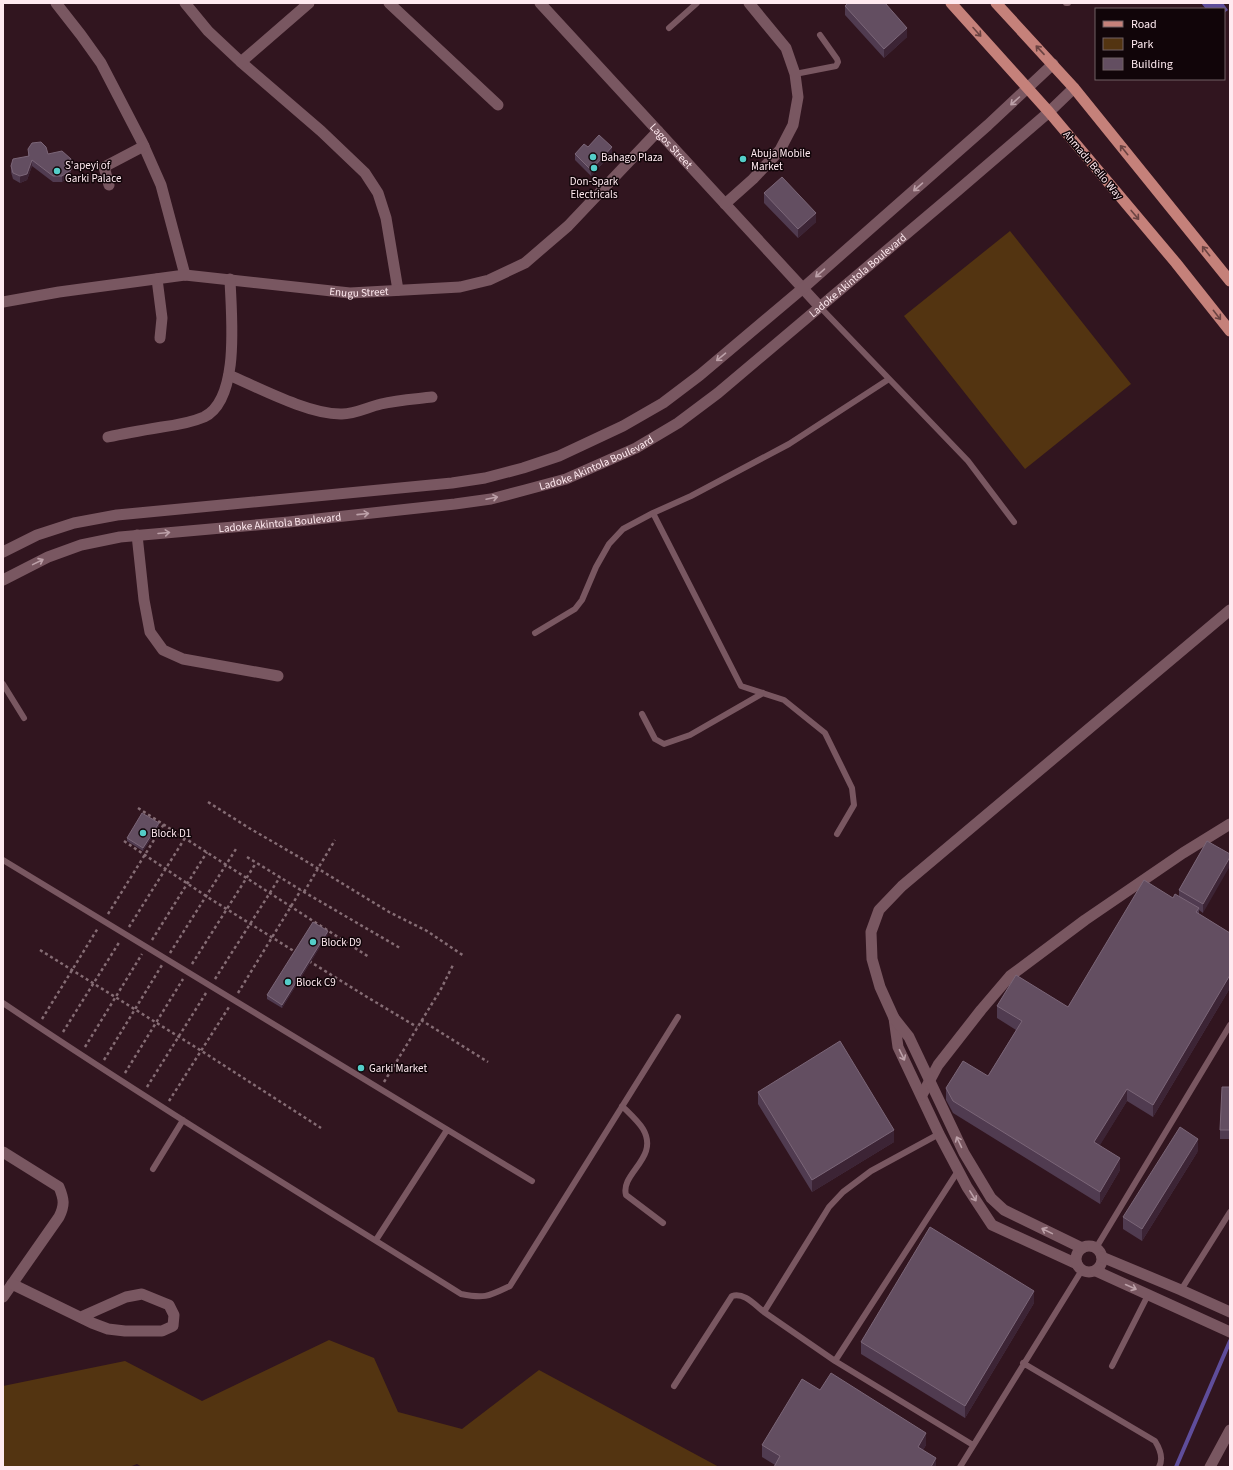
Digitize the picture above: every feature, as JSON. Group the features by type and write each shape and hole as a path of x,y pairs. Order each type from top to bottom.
{"main road":[{"name":"Ahmadu Bello Way","path":"951,3 1049,112 1176,263 1230,332"},
{"path":"996,3 1074,88 1230,281"}],"street":[{"path":"56,3 101,63 144,146 161,185 185,275"},
{"path":"185,3 208,31 241,62 321,131 365,173 378,193 386,218 398,290"},
{"path":"241,62 309,3"},
{"path":"389,3 498,105"},
{"name":"Lagos Street","path":"540,3 820,307"},
{"path":"726,204 753,179 780,150 793,125 798,97 795,74 786,48 749,3"},
{"name":"Ladoke Akintola Boulevard","path":"3,552 37,534 74,523 117,515 452,483 485,478 523,468 559,456 623,426 663,403 700,375 802,289 1029,89 1053,64"},
{"name":"Ladoke Akintola Boulevard","path":"3,580 48,557 81,545 120,537 289,522 490,499 566,479 636,448 678,423 718,393 1049,112 1074,88"},
{"name":"Enugu Street","path":"3,302 59,292 185,275 350,293 460,287 489,280 525,263 568,226 658,131"},
{"path":"109,185 104,167 144,146"},
{"path":"157,279 162,318 160,338"},
{"path":"108,437 185,424 212,411 219,401 229,375 232,341 230,279"},
{"path":"229,375 298,404 325,412 342,414 359,411 380,404 432,397"},
{"path":"138,535 144,600 150,632 163,650 183,659 278,676"},
{"path":"1230,610 902,886 879,910 871,932 872,959 880,987 894,1018 909,1037 964,1153 991,1198 1004,1210 1082,1248 1092,1246 1099,1253 1230,1312"},
{"path":"922,1095 938,1065 1010,976 1085,920 1145,884 1230,824"},
{"path":"894,1018 898,1047 922,1095 939,1134 976,1203 992,1225 1091,1273 1100,1268 1102,1263 1099,1253"},
{"path":"3,1152 59,1187 63,1196 63,1208 59,1217 3,1297"},
{"path":"1079,1267 1077,1255 1082,1248"},
{"path":"1096,1271 1230,1332"},
{"path":"12,1284 81,1317 108,1329 125,1331 162,1331 174,1326 174,1315 169,1305 142,1294 126,1297 81,1317"},
{"path":"1210,1467 1230,1430"}],"lane":[{"path":"669,28 697,3"},
{"path":"795,74 836,66 838,62 837,59 820,35"},
{"path":"820,307 968,461 1014,522"},
{"path":"535,632 575,609 582,600 596,566 609,544 622,529 691,496 789,444 889,379"},
{"path":"653,513 741,686 784,700 825,733 852,788 854,805 837,834"},
{"path":"3,684 24,718"},
{"path":"642,714 656,739 664,744 690,736 763,693"},
{"path":"3,860 532,1181"},
{"path":"3,1003 87,1059 304,1197 462,1294 479,1297 493,1294 510,1286 678,1017"},
{"path":"1099,1253 1230,1025"},
{"path":"622,1106 643,1129 647,1149 641,1162 628,1180 625,1188 626,1195 663,1223"},
{"path":"153,1169 183,1120"},
{"path":"376,1240 447,1130"},
{"path":"764,1312 829,1207 843,1192 871,1171 939,1134"},
{"path":"835,1361 958,1171"},
{"path":"1181,1290 1230,1212"},
{"path":"960,1467 1079,1267"},
{"path":"674,1386 732,1296 737,1294 835,1361 974,1445"},
{"path":"1112,1366 1148,1295"},
{"path":"1023,1363 1155,1441 1161,1450 1162,1462 1159,1467"}],"path":[{"path":"208,802 389,912 427,931 464,956"},
{"path":"138,808 369,957"},
{"path":"291,907 318,869 335,840"},
{"path":"124,842 209,898 302,956"},
{"path":"226,865 236,849"},
{"path":"247,857 400,948"},
{"path":"247,878 256,863"},
{"path":"269,893 280,877"},
{"path":"40,950 321,1128"},
{"path":"308,960 417,1027"},
{"path":"380,1089 441,989 453,965"},
{"path":"422,1020 488,1062"}],"green space":[{"path":"1010,231 1131,384 1025,469 904,316"},
{"path":"329,1340 374,1358 398,1412 462,1429 539,1370 719,1467 142,1467 137,1464 129,1467 3,1467 3,1386 125,1361 202,1401"}],"shaded area":[{"path":"1201,3 1223,3 1228,10 1225,12 1225,8 1205,8"}],"building":[{"path":"848,3 885,3 907,28 884,49 845,6"},
{"name":"Bahago Plaza","path":"599,135 612,147 591,170 575,154 584,144 588,147"},
{"path":"41,142 46,147 48,154 62,151 71,159 71,170 62,176 53,176 32,160 27,174 20,176 13,173 11,166 13,159 29,156 28,149 32,143"},
{"path":"782,177 816,213 798,229 764,193"},
{"name":"Block D1","path":"142,813 159,823 143,848 127,838"},
{"path":"1207,841 1230,854 1230,857 1203,904 1179,890"},
{"path":"1144,880 1173,898 1175,894 1199,908 1196,912 1230,933 1230,975 1153,1105 1127,1089 1094,1142 1120,1158 1100,1192 953,1101 946,1088 963,1061 988,1076 1022,1021 997,1006 1016,975 1068,1007"},
{"path":"313,922 328,931 282,1005 267,995"},
{"path":"840,1041 894,1130 812,1180 758,1092"},
{"path":"1222,1087 1230,1087 1230,1130 1220,1130"},
{"path":"1180,1127 1198,1139 1142,1229 1123,1217"},
{"path":"930,1227 1034,1291 965,1406 861,1342"},
{"path":"831,1373 926,1433 918,1447 936,1458 931,1467 774,1467 780,1456 762,1445 802,1379 820,1390"}],"waterway":[{"path":"1176,1467 1230,1341"}],"place":[{"name":"Bahago Plaza","path":"593,157"},
{"name":"Abuja Mobile Market","path":"743,159"},
{"name":"Don-Spark Electricals","path":"594,168"},
{"name":"S'apeyi of Garki Palace","path":"57,171"},
{"name":"Block D1","path":"143,833"},
{"name":"Block D9","path":"313,942"},
{"name":"Block C9","path":"288,982"},
{"name":"Garki Market","path":"361,1068"}]}
